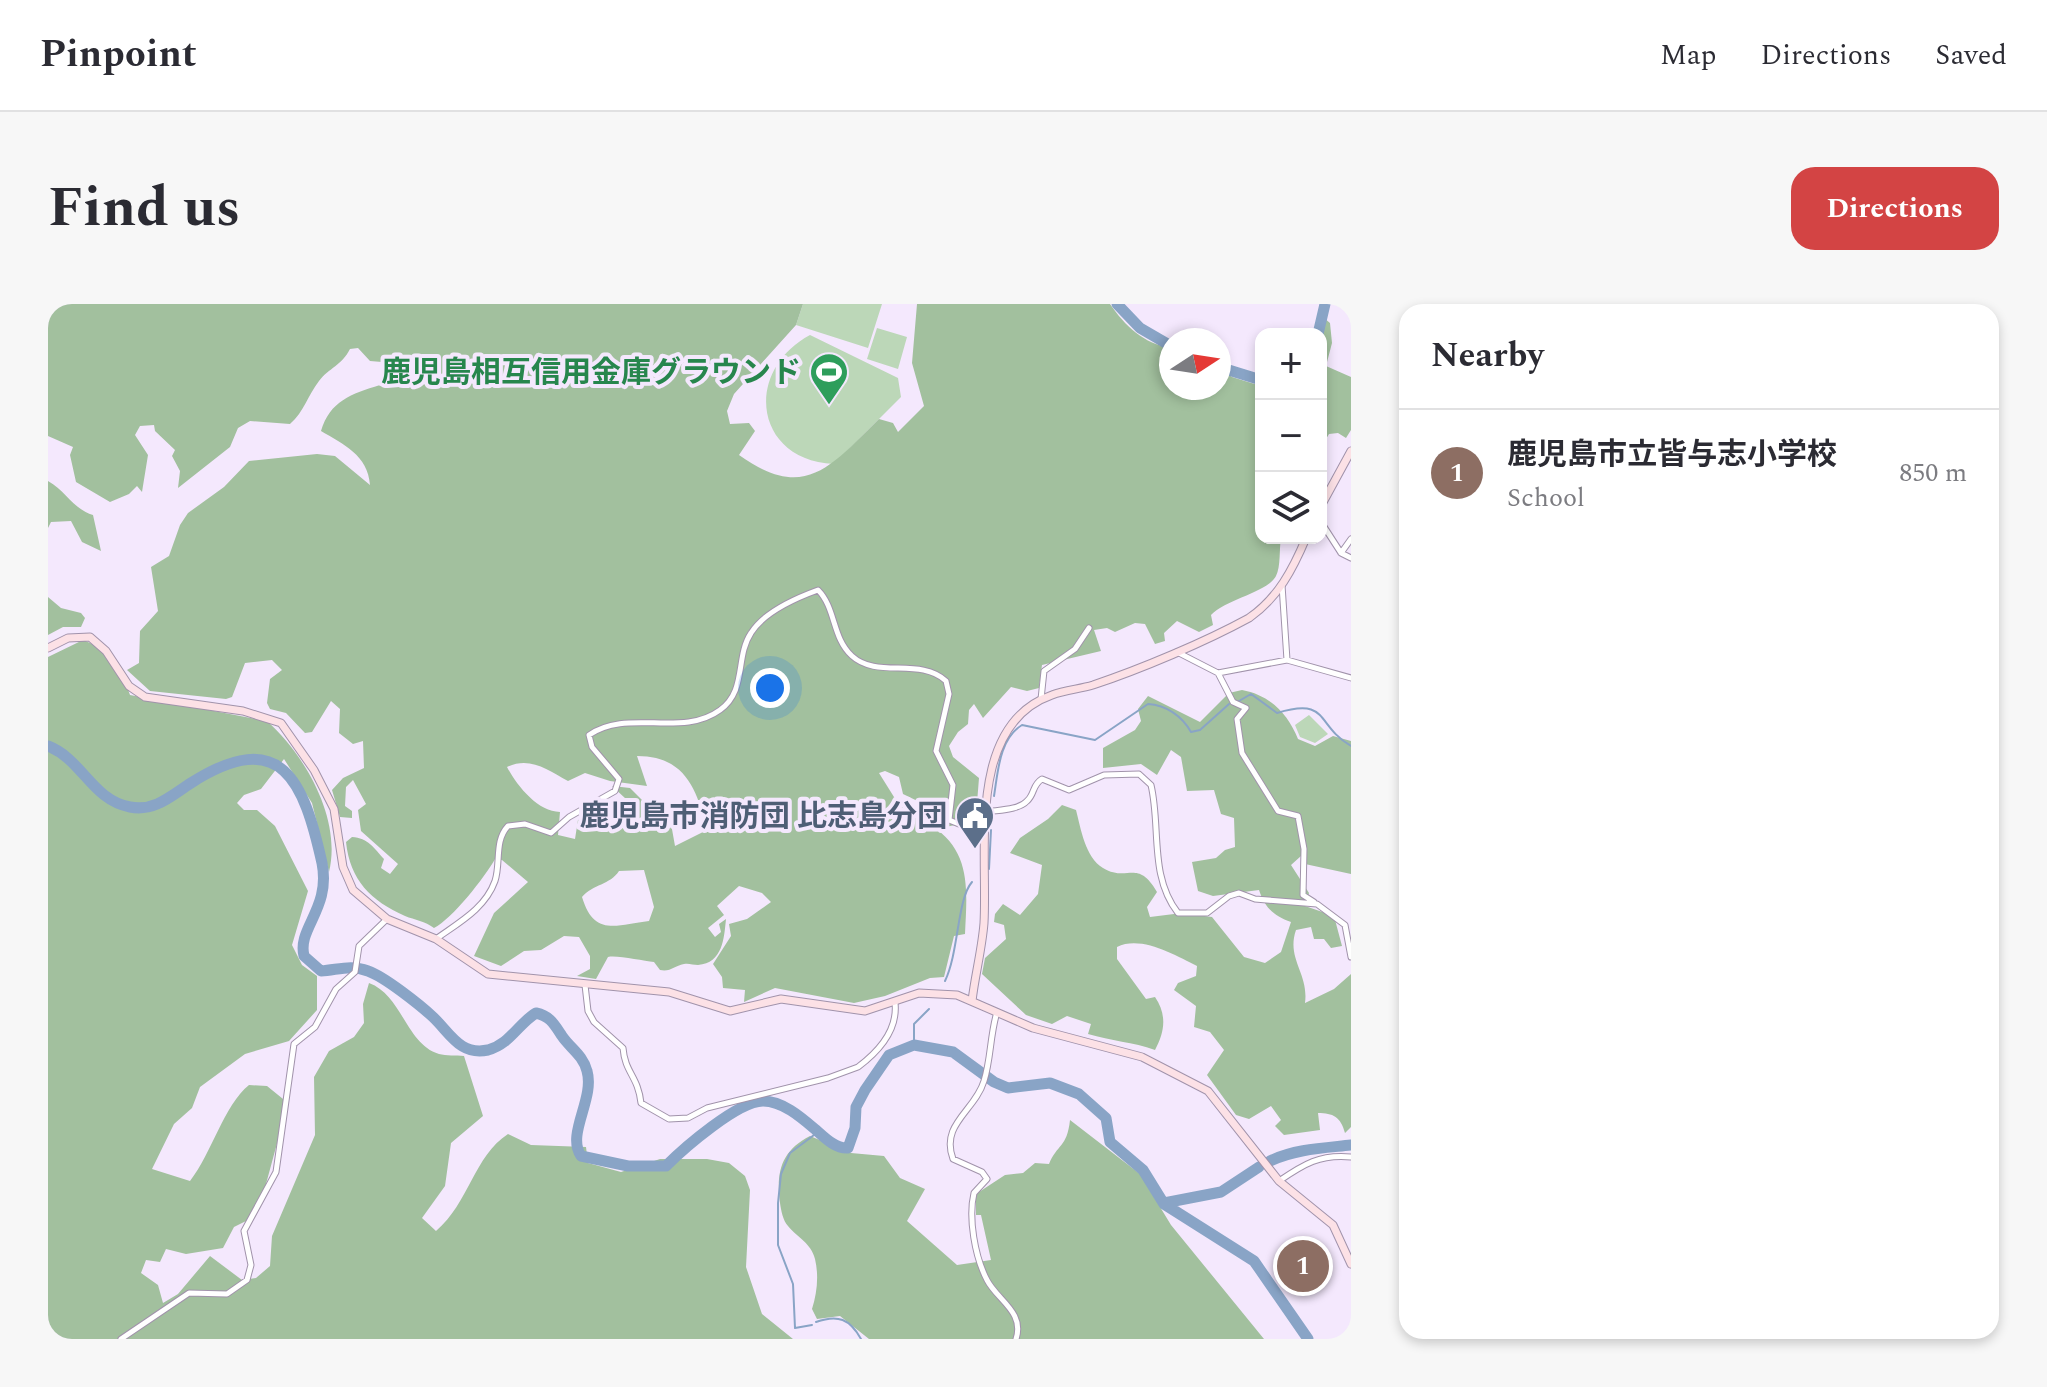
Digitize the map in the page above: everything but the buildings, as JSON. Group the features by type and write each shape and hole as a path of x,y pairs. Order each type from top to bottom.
{"street":[{"path":"1327,495 1351,451"},
{"path":"1327,531 1341,553 1351,558"},
{"path":"1341,553 1351,539"},
{"path":"972,1001 984,927 985,831 992,764 1001,740 1013,721 1041,699 1092,685 1249,618 1271,600 1303,544"},
{"path":"1282,584 1287,660"},
{"path":"436,939 477,909 489,895 497,874 501,838 508,826 525,824 551,833 569,817 615,791 619,782 617,774 592,747 589,735 603,728 631,723 699,720 721,710 734,696 751,632 774,612 818,590 827,599 836,631 852,656 875,665 928,670 946,681 949,694 936,751 953,785 949,820 959,824 972,820 985,831"},
{"path":"1041,699 1044,671 1075,649 1089,628"},
{"path":"48,648 68,638 90,637 106,651 129,686 145,697 243,711 281,723 314,770 334,809 343,867 353,890 387,919 436,939 488,974 669,992 730,1011 781,999 849,1011 895,1003 909,995 935,991 972,1001 1072,1041 1142,1057 1199,1085 1216,1098 1279,1181 1329,1221 1351,1264"},
{"path":"1177,650 1188,660 1218,673 1287,660 1351,678"},
{"path":"1218,673 1233,702 1246,708 1237,719 1242,753 1278,811 1298,816 1304,849 1303,895 1345,925 1351,957"},
{"path":"987,812 1023,805 1029,799 1033,786 1042,779 1069,790 1104,775 1139,774 1151,785 1159,870 1168,901 1178,913 1207,913 1229,896 1239,893 1255,899 1317,904"},
{"path":"121,1339 189,1293 227,1294 247,1280 251,1265 244,1231 276,1172 294,1044 315,1027 336,989 355,972 359,946 387,919"},
{"path":"585,985 588,1011 623,1048 624,1065 637,1083 641,1103 678,1119 707,1108 828,1078 858,1067 894,1027 895,1003"},
{"path":"997,1012 983,1086 951,1129 950,1150 953,1159 982,1172 987,1179 974,1193 974,1233 987,1281 1010,1306 1018,1327 1016,1339"},
{"path":"1279,1181 1310,1160 1336,1155 1351,1157"}],"green space":[{"path":"48,304 803,304 796,325 734,394 727,411 730,424 749,423 755,431 739,455 762,469 782,476 799,477 831,464 879,419 893,423 898,432 924,406 912,363 917,304 1110,304 1136,333 1159,345 1159,400 1231,400 1231,376 1255,384 1255,544 1280,544 1279,562 1272,582 1218,609 1211,615 1213,625 1199,632 1177,621 1164,633 1165,641 1155,644 1145,624 1135,623 1115,632 1107,628 1094,630 1101,651 1042,665 1039,688 1027,691 1011,687 983,718 974,704 969,710 968,724 949,746 953,757 979,778 975,828 969,822 941,828 932,808 903,794 899,777 885,771 879,773 899,805 944,836 960,860 966,887 965,934 954,936 944,977 930,978 885,996 854,1003 775,988 744,1002 745,990 723,988 722,977 713,964 731,936 729,924 747,919 771,902 762,893 739,886 717,906 724,915 708,928 715,937 721,932 719,924 726,919 724,934 717,955 706,963 660,970 654,962 608,957 596,979 577,976 590,969 590,956 579,937 564,936 541,950 524,951 501,966 474,956 494,913 528,882 502,860 495,859 468,897 434,928 382,903 357,878 346,842 352,837 374,847 384,859 381,868 390,874 398,864 361,831 358,810 366,804 353,780 346,787 345,806 352,811 352,818 340,817 332,790 343,778 364,768 363,741 353,744 339,733 340,709 331,701 312,732 305,733 286,713 270,709 267,703 270,679 282,670 272,660 245,663 232,697 226,699 150,691 127,670 139,663 140,631 158,611 151,567 169,556 180,525 188,513 224,487 249,461 317,454 335,456 370,485 365,466 359,458 321,431 330,412 343,400 380,385 382,362 370,361 358,348 350,349 319,381 290,424 250,421 238,428 230,447 178,488 180,471 172,456 175,450 155,431 154,425 140,426 135,435 148,455 142,492 137,486 129,494 110,502 76,482 70,455 73,447 48,436","holes":["637,756 667,762 686,778 699,801 707,830 675,846 670,818 664,810 648,806 630,788 612,786 626,799 632,811 622,812 608,802 601,812 578,820 575,839 558,835 560,812 536,803 522,790 507,767 531,764 568,781 585,773 610,781 647,786","644,870 654,907 649,921 608,926 593,918 582,897 619,871"]},
{"path":"803,304 882,304 868,348 796,325"},
{"path":"1318,313 1330,323 1332,343 1327,362 1327,328 1317,328"},
{"path":"877,328 907,337 898,369 867,359"},
{"name":"鹿児島相互信用金庫グラウンド","path":"810,335 898,378 901,397 834,464 807,459 787,447 774,431 767,412 767,391 774,370 789,351"},
{"path":"1327,366 1351,377 1351,430 1346,438 1338,433 1327,437"},
{"path":"48,481 80,509 93,515 101,551 82,542 71,521 51,522 48,528"},
{"path":"48,597 61,608 81,613 85,618 81,627 63,627 48,635"},
{"path":"83,640 113,662 130,695 267,721 295,751 307,770 325,810 330,831 332,852 329,872 312,803 284,759 261,789 244,795 237,803 244,810 257,810 275,826 308,891 292,945 302,965 317,976 317,1010 289,1041 245,1054 200,1087 192,1108 174,1124 152,1169 190,1181 232,1104 249,1085 267,1086 288,1103 263,1195 246,1221 234,1227 223,1248 186,1254 166,1249 160,1262 146,1260 141,1273 158,1285 163,1303 178,1294 210,1256 242,1280 256,1278 270,1266 272,1236 315,1135 314,1077 329,1051 354,1037 364,1023 363,1004 369,983 389,998 428,1049 442,1055 464,1056 483,1116 451,1143 445,1186 422,1218 436,1231 456,1207 487,1154 508,1134 531,1145 586,1147 588,1163 621,1172 660,1159 707,1159 729,1163 745,1176 750,1190 746,1267 762,1314 793,1339 48,1339 48,657"},
{"path":"1242,690 1261,696 1277,707 1298,739 1315,746 1333,736 1351,741 1351,874 1305,864 1301,856 1291,865 1309,893 1305,906 1334,916 1342,946 1331,948 1324,939 1314,939 1311,927 1296,930 1294,949 1304,983 1305,1003 1334,989 1351,974 1351,1127 1345,1133 1339,1120 1328,1114 1318,1113 1320,1130 1284,1135 1275,1126 1281,1120 1271,1106 1249,1119 1236,1115 1207,1075 1224,1050 1210,1032 1194,1027 1196,1006 1174,990 1178,983 1196,976 1197,966 1168,952 1137,943 1117,947 1117,959 1146,999 1155,997 1161,1010 1163,1030 1155,1050 1088,1034 1091,1024 1067,1016 1052,1024 1026,1015 982,974 985,958 1006,939 1004,925 994,922 995,914 1003,904 1020,915 1038,894 1042,865 1010,853 1020,838 1062,805 1076,810 1085,842 1097,863 1112,872 1138,873 1150,882 1157,892 1147,907 1150,917 1182,913 1212,917 1244,957 1265,963 1281,952 1291,922 1270,910 1259,890 1213,896 1198,891 1192,862 1216,858 1225,850 1235,847 1234,818 1221,814 1214,790 1187,791 1181,757 1171,750 1157,775 1141,764 1103,768 1103,748 1135,730 1141,721 1138,709 1148,696 1200,722 1229,693"},
{"path":"1309,715 1328,734 1315,743 1300,737 1295,725"},
{"path":"1070,1120 1140,1174 1171,1225 1264,1339 869,1339 840,1316 817,1319 812,1309 817,1284 815,1259 807,1245 786,1224 780,1203 780,1172 787,1156 800,1142 810,1136 851,1153 884,1156 900,1178 925,1189 907,1221 957,1265 991,1260 981,1215 976,1215 976,1194 1005,1175 1023,1173 1035,1163 1049,1164 1067,1136"}],"waterway":[{"path":"1117,304 1140,328 1159,339"},
{"path":"1319,328 1325,304"},
{"path":"1231,371 1255,378"},
{"path":"1239,701 1251,694 1277,713 1306,708 1314,711 1351,746"},
{"path":"994,796 1004,747 1022,725 1095,740 1148,704 1173,712 1191,732 1200,730 1229,704"},
{"path":"48,746 70,760 106,796 117,803 139,808 155,805 222,766 247,760 268,761 284,771 297,787 307,808 324,879 322,893 305,936 304,956 321,971 355,968 375,974 411,999 456,1042 470,1050 496,1047 536,1013 548,1018 579,1056 587,1071 587,1093 577,1137 581,1156 628,1166 666,1166 726,1117 752,1103 763,1101 785,1107 831,1142 848,1148 855,1128 856,1107 889,1055 914,1045 953,1052 994,1082 1008,1088 1050,1083 1079,1094 1106,1118 1110,1142 1143,1170 1164,1204 1254,1261 1308,1339"},
{"path":"989,869 991,830"},
{"path":"945,981 963,901 972,882"},
{"path":"914,1045 914,1024 929,1009"},
{"path":"812,1325 795,1328 793,1284 778,1245 778,1203 781,1174 790,1153 814,1135 813,1127"},
{"path":"1270,1161 1299,1151 1351,1145"},
{"path":"1164,1203 1221,1192 1259,1167"},
{"path":"816,1322 831,1318 843,1320 861,1339"}],"place":[{"name":"鹿児島相互信用金庫グラウンド","path":"829,406"},
{"name":"鹿児島市消防団 比志島分団","path":"975,850"},
{"name":"鹿児島市立皆与志小学校","path":"1303,1266"}]}
